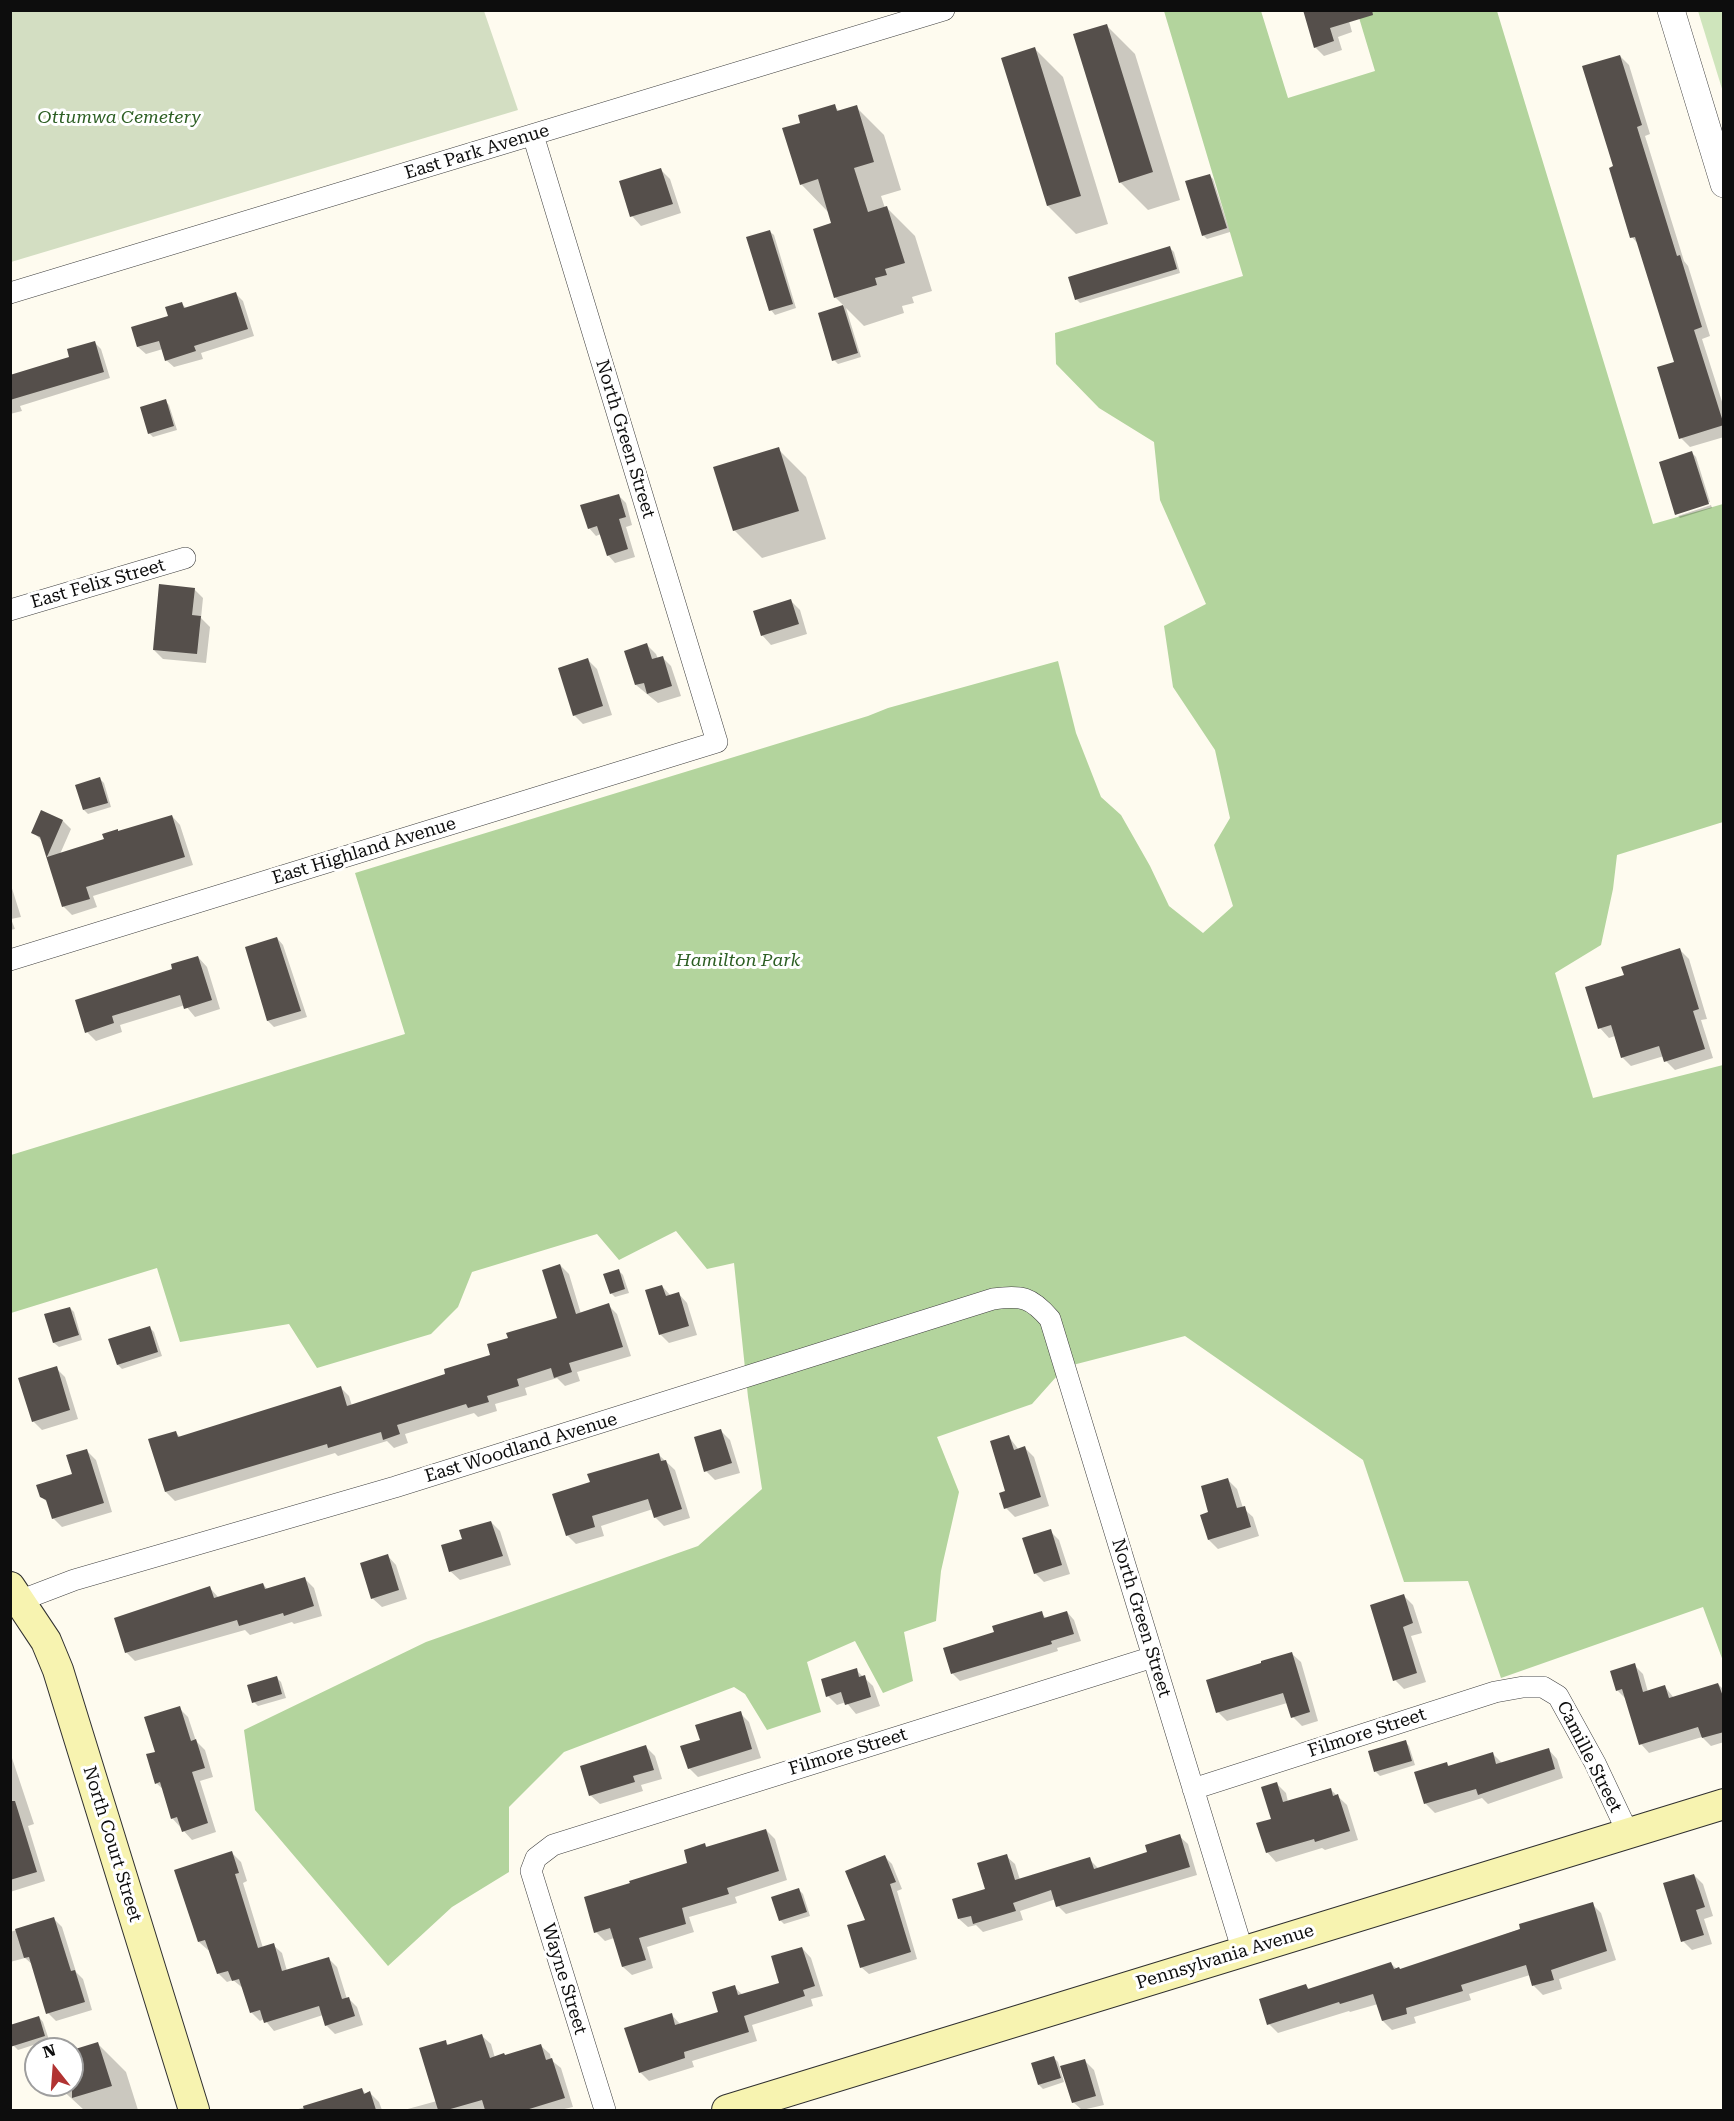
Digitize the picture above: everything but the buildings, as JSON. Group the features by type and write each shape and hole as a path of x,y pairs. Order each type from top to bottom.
{"main road":[{"name":"North Court Street","path":"13,1597 46,1641 58,1670 194,2110"},
{"name":"Pennsylvania Avenue","path":"727,2110 1724,1804"}],"street":[{"name":"East Park Avenue","path":"10,292 944,10"},
{"path":"1671,10 1724,184"},
{"name":"North Green Street","path":"533,135 717,742"},
{"name":"East Felix Street","path":"10,609 185,558"},
{"name":"East Highland Avenue","path":"10,960 717,742"},
{"name":"North Green Street","path":"1022,1298 1036,1303 1050,1319 1244,1952"},
{"name":"East Woodland Avenue","path":"13,1597 395,1487 993,1299 1022,1298"},
{"name":"Filmore Street","path":"545,1851 553,1845 1153,1657"},
{"name":"Filmore Street","path":"1193,1789 1495,1692 1522,1687 1543,1687"},
{"name":"Camille Street","path":"1543,1687 1558,1696 1595,1763 1628,1833"},
{"name":"Wayne Street","path":"545,1851 536,1858 531,1871 605,2110"}],"green space":[{"name":"Ottumwa Cemetery","path":"11,10 484,11 518,110 11,262"},
{"name":"Hamilton Park","path":"1164,11 1261,11 1288,98 1375,71 1357,11 1497,11 1653,524 1723,504 1723,822 1617,855 1613,889 1601,945 1555,973 1593,1098 1723,1065 1723,1661 1703,1607 1501,1678 1468,1581 1404,1582 1363,1460 1185,1336 1065,1367 1032,1404 937,1437 959,1492 941,1571 936,1621 904,1632 913,1681 883,1693 855,1641 807,1662 821,1712 767,1730 745,1694 734,1687 564,1752 509,1807 509,1872 452,1907 388,1966 255,1810 244,1730 426,1642 698,1546 762,1489 748,1397 734,1263 707,1269 676,1231 619,1260 597,1234 472,1272 458,1307 431,1334 317,1368 289,1324 180,1342 157,1268 11,1313 11,1155 405,1034 355,873 888,708 1058,661 1076,733 1101,797 1121,815 1150,866 1169,906 1203,933 1233,906 1214,845 1230,818 1215,750 1173,687 1164,626 1206,604 1160,500 1154,442 1099,408 1056,364 1055,333 1243,276"},
{"path":"1698,11 1723,11 1723,92"}]}
